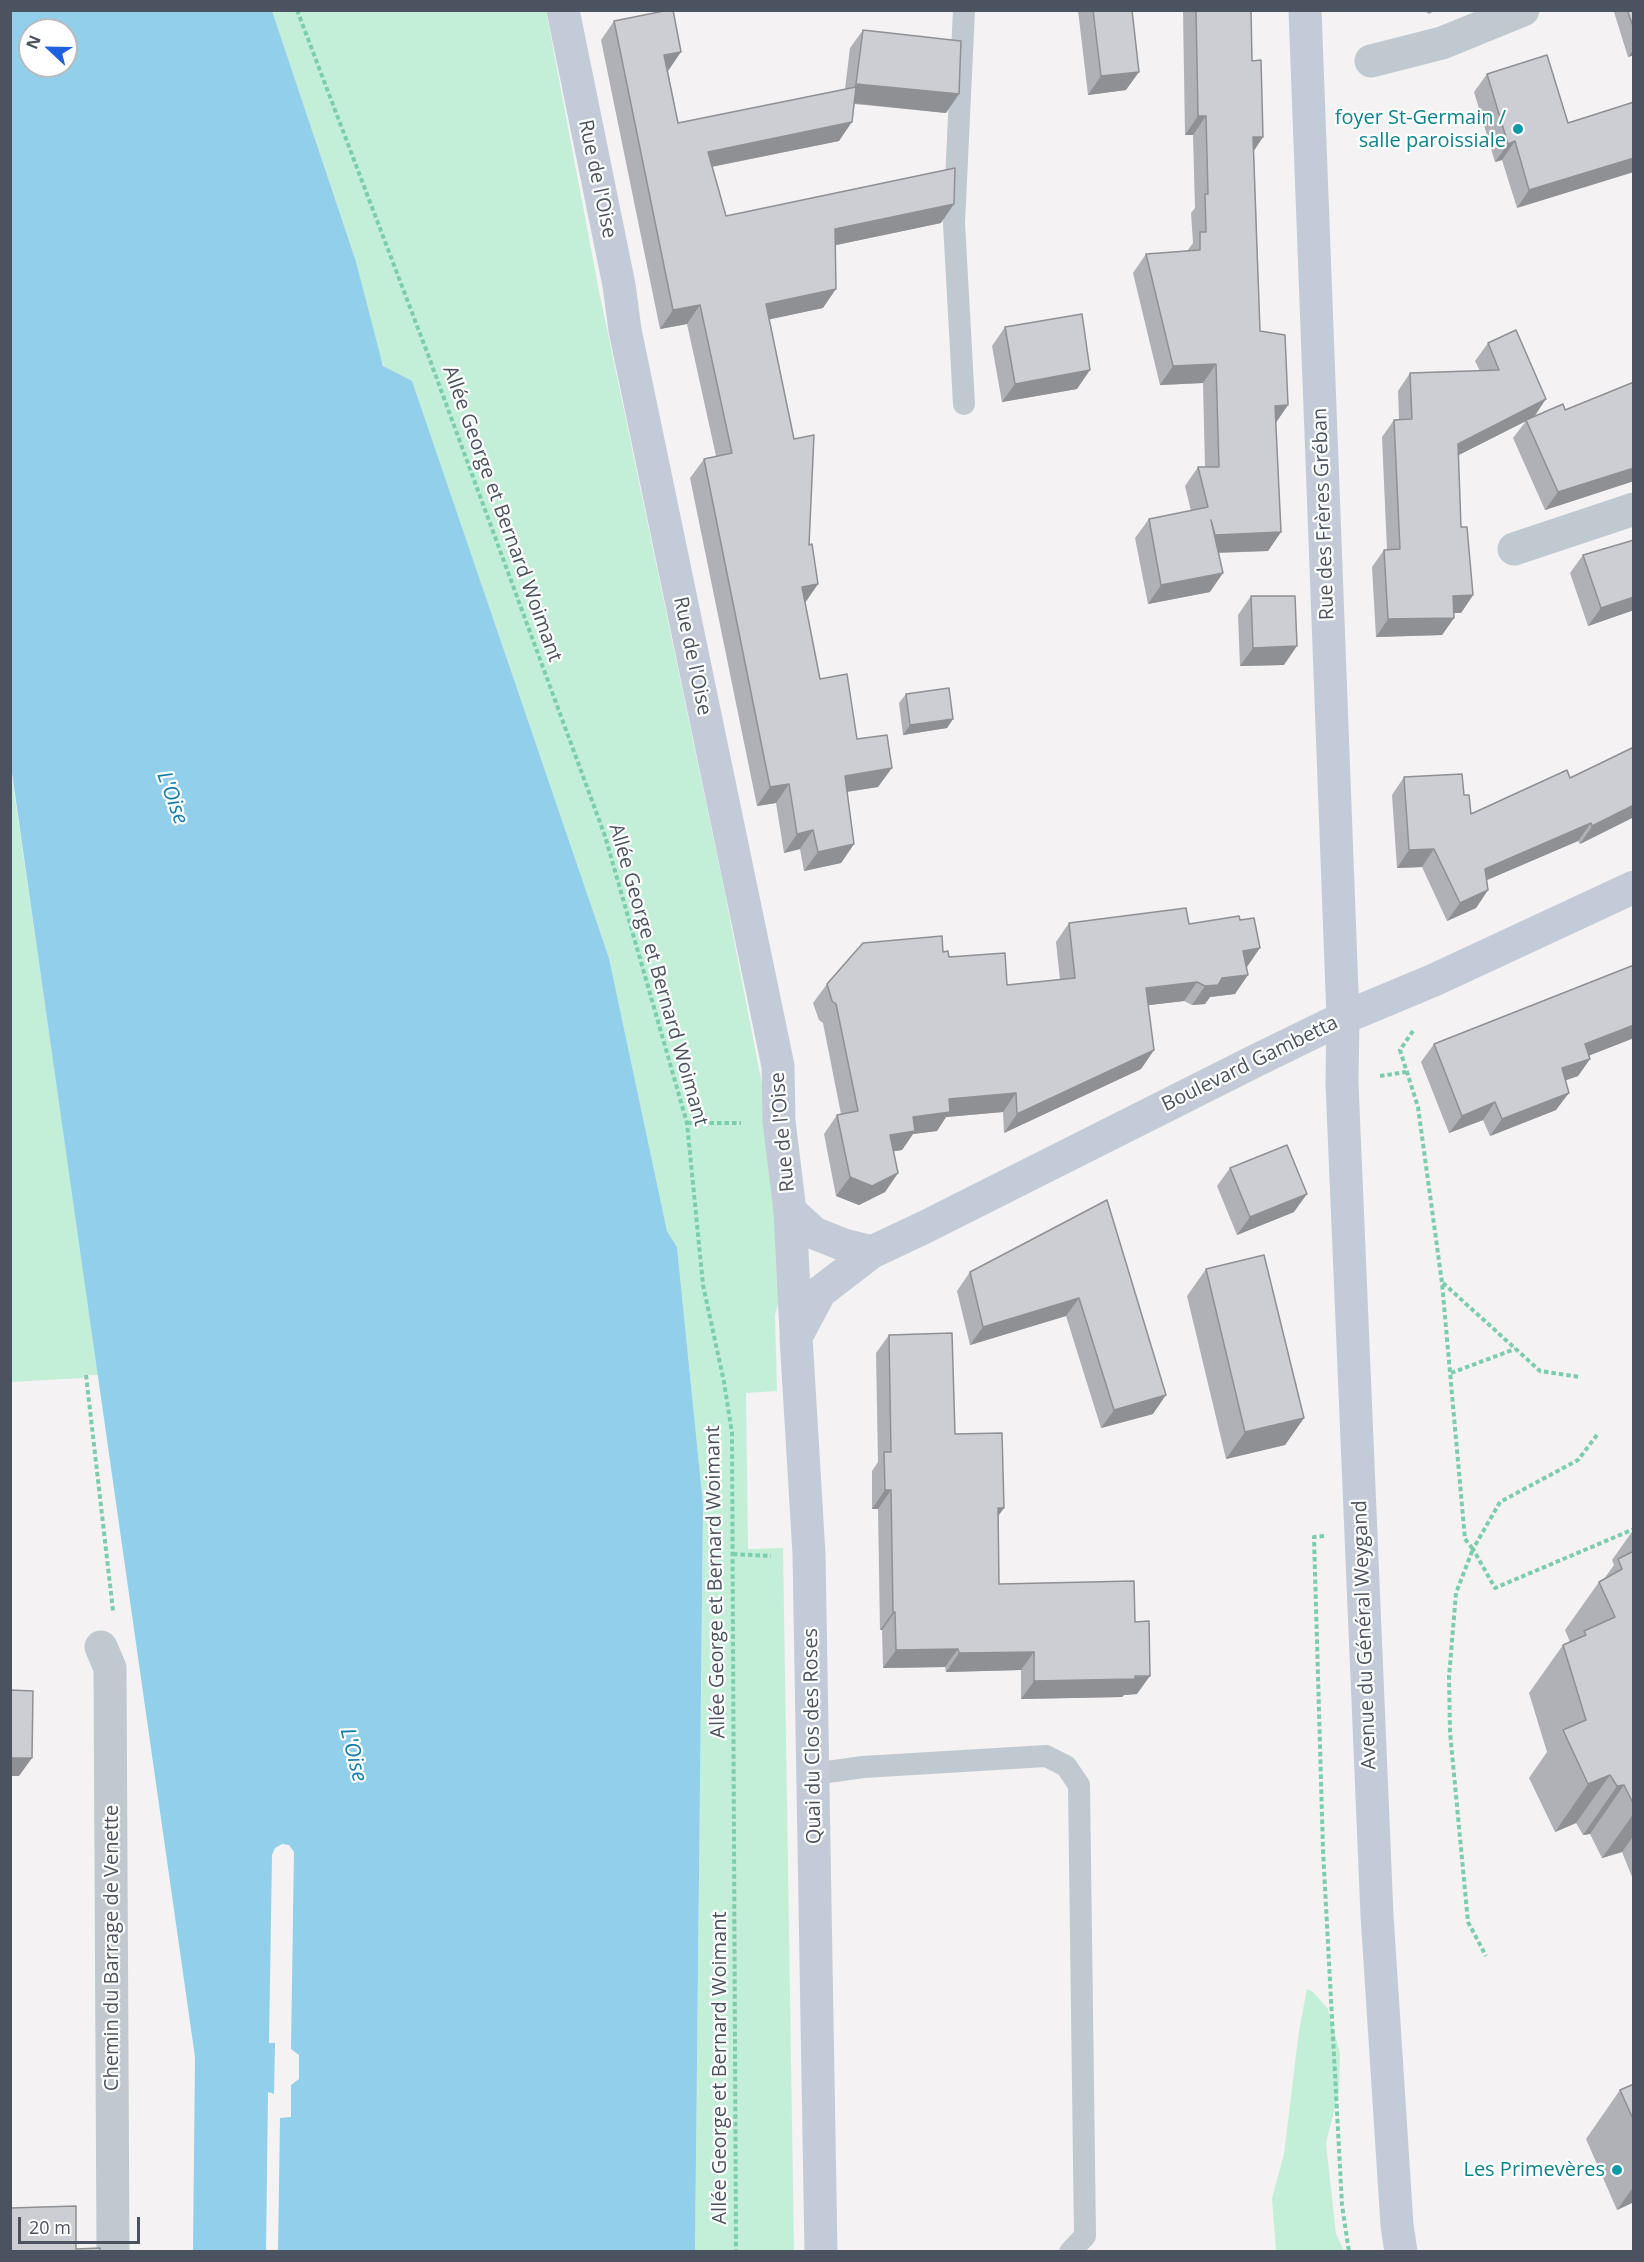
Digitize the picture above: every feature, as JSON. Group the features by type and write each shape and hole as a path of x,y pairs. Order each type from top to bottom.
{"street":[{"name":"Rue de l'Oise","path":"563,10 619,285 625,330 778,1066 779,1121 790,1211 814,1233 844,1245 872,1252"},
{"name":"Rue des Frères Gréban","path":"1305,10 1342,1018"},
{"path":"1371,60 1442,43 1523,10"},
{"path":"1514,549 1634,509"},
{"name":"Boulevard Gambetta","path":"872,1252 1342,1018 1434,980 1634,887"},
{"name":"Avenue du Général Weygand","path":"1342,1018 1343,1107 1377,1903 1397,2225 1401,2252"},
{"name":"Quai du Clos des Roses","path":"790,1211 809,1554 821,2252"},
{"path":"796,1338 820,1292 872,1252"},
{"name":"Chemin du Barrage de Venette","path":"102,1651 110,1668 114,2252"}],"lane":[{"path":"964,10 954,224 964,404"},
{"path":"813,1774 863,1767 1046,1756 1066,1766 1079,1785 1086,2236 1070,2252"}],"path":[{"name":"Allée George et Bernard Woimant","path":"297,10 427,352 605,836 687,1123 703,1285 724,1382 732,1433 736,2252"},
{"path":"1416,1027 1400,1050 1418,1107 1442,1283 1465,1539 1495,1588 1634,1529"},
{"path":"1376,1077 1406,1072"},
{"path":"687,1123 731,1124 779,1121"},
{"path":"1442,1283 1540,1371 1580,1377"},
{"path":"1451,1373 1515,1349"},
{"path":"86,1375 115,1627 102,1651"},
{"path":"1486,1956 1468,1922 1450,1732 1449,1677 1456,1593 1473,1549 1500,1502 1578,1460 1598,1435"},
{"path":"1325,1536 1314,1537 1323,1850 1342,2205 1349,2252"},
{"path":"733,1554 774,1556"}],"green space":[{"path":"268,11 546,11 599,291 723,884 769,1120 785,1278 775,1315 777,1391 746,1393 748,1549 783,1548 794,2251 695,2251 703,1504 677,1247 667,1231 609,958 412,382 384,367"},
{"path":"10,764 99,1375 86,1375 82,1378 11,1382"},
{"path":"1307,1989 1313,1992 1328,2009 1340,2053 1339,2092 1326,2143 1336,2234 1344,2251 1276,2251 1272,2198 1284,2154 1299,2031"}],"water":[{"name":"L'Oise","path":"10,11 272,11 356,262 383,366 412,381 609,958 667,1231 677,1247 703,1504 695,2251 278,2251 280,2118 291,2117 291,2085 299,2079 299,2055 291,2049 294,1852 289,1845 282,1844 275,1848 272,1855 269,2043 275,2043 274,2094 268,2092 266,2251 193,2251 195,2057 11,766"}],"building":[{"path":"673,10 681,52 664,55 678,123 856,87 852,122 708,152 726,216 955,168 954,204 835,229 836,289 766,304 794,439 814,435 809,545 812,544 818,584 802,587 820,679 847,674 857,739 887,735 892,768 845,776 854,844 818,852 813,830 797,834 789,784 770,787 704,459 732,453 700,305 673,310 614,21"},
{"path":"1093,10 1132,10 1139,72 1101,76"},
{"path":"1196,10 1251,10 1252,61 1261,60 1263,137 1253,137 1260,331 1285,335 1288,405 1275,406 1281,532 1215,535 1211,520 1223,573 1161,585 1149,519 1208,507 1198,467 1219,467 1216,364 1173,366 1146,254 1200,250 1200,232 1206,232 1205,194 1208,194 1206,116 1198,116"},
{"path":"1627,10 1634,10 1634,29"},
{"path":"863,30 961,41 959,94 856,84"},
{"name":"foyer St-Germain / salle paroissiale","path":"1547,55 1568,123 1634,102 1634,158 1529,190 1515,141 1508,144 1487,74"},
{"path":"1082,314 1090,370 1015,384 1005,327"},
{"path":"1516,330 1546,399 1458,444 1461,527 1467,527 1473,595 1453,596 1454,618 1388,619 1384,550 1400,549 1394,420 1412,419 1410,373 1499,370 1488,343"},
{"path":"1634,382 1634,468 1558,492 1526,420 1563,404 1565,410"},
{"path":"1634,540 1634,597 1601,608 1583,555"},
{"path":"1251,596 1295,596 1297,646 1253,648"},
{"path":"949,688 953,719 910,725 906,694"},
{"path":"1634,747 1634,805 1592,826 1591,823 1485,869 1488,890 1460,903 1434,849 1409,850 1404,777 1462,774 1464,795 1469,795 1471,814 1567,770 1570,778"},
{"path":"1186,908 1189,924 1239,916 1240,920 1254,918 1260,948 1243,951 1248,975 1222,978 1218,985 1205,986 1197,982 1146,988 1154,1050 1017,1114 1016,1093 949,1099 950,1112 913,1117 915,1131 890,1135 898,1173 872,1186 850,1177 837,1115 858,1111 836,1004 832,1001 827,984 863,943 942,936 943,952 948,951 949,957 1005,953 1007,985 1075,978 1069,923"},
{"path":"1634,965 1634,1025 1585,1044 1590,1059 1562,1068 1569,1093 1502,1119 1495,1102 1462,1116 1434,1044"},
{"path":"1287,1145 1307,1194 1250,1217 1230,1168"},
{"path":"1107,1200 1166,1395 1114,1410 1079,1298 983,1327 970,1272"},
{"path":"1264,1255 1304,1418 1245,1432 1206,1269"},
{"path":"952,1333 955,1434 1002,1433 1004,1508 998,1508 999,1584 1134,1581 1135,1622 1149,1621 1150,1676 1135,1676 1135,1679 1034,1681 1034,1652 959,1653 958,1649 896,1650 895,1612 893,1612 891,1490 885,1490 884,1452 891,1452 889,1335"},
{"path":"1634,1551 1634,1805 1624,1785 1617,1786 1610,1775 1588,1784 1563,1730 1586,1720 1563,1645 1586,1635 1584,1631 1615,1617 1599,1582 1622,1569 1618,1559"},
{"path":"10,1690 33,1691 32,1758 10,1758"},
{"path":"1634,2084 1634,2121 1620,2090"},
{"path":"76,2206 76,2249 100,2248 100,2252 10,2252 10,2208"}],"place":[{"name":"foyer St-Germain / salle paroissiale","path":"1518,129"},
{"name":"Les Primevères","path":"1617,2170"}]}
